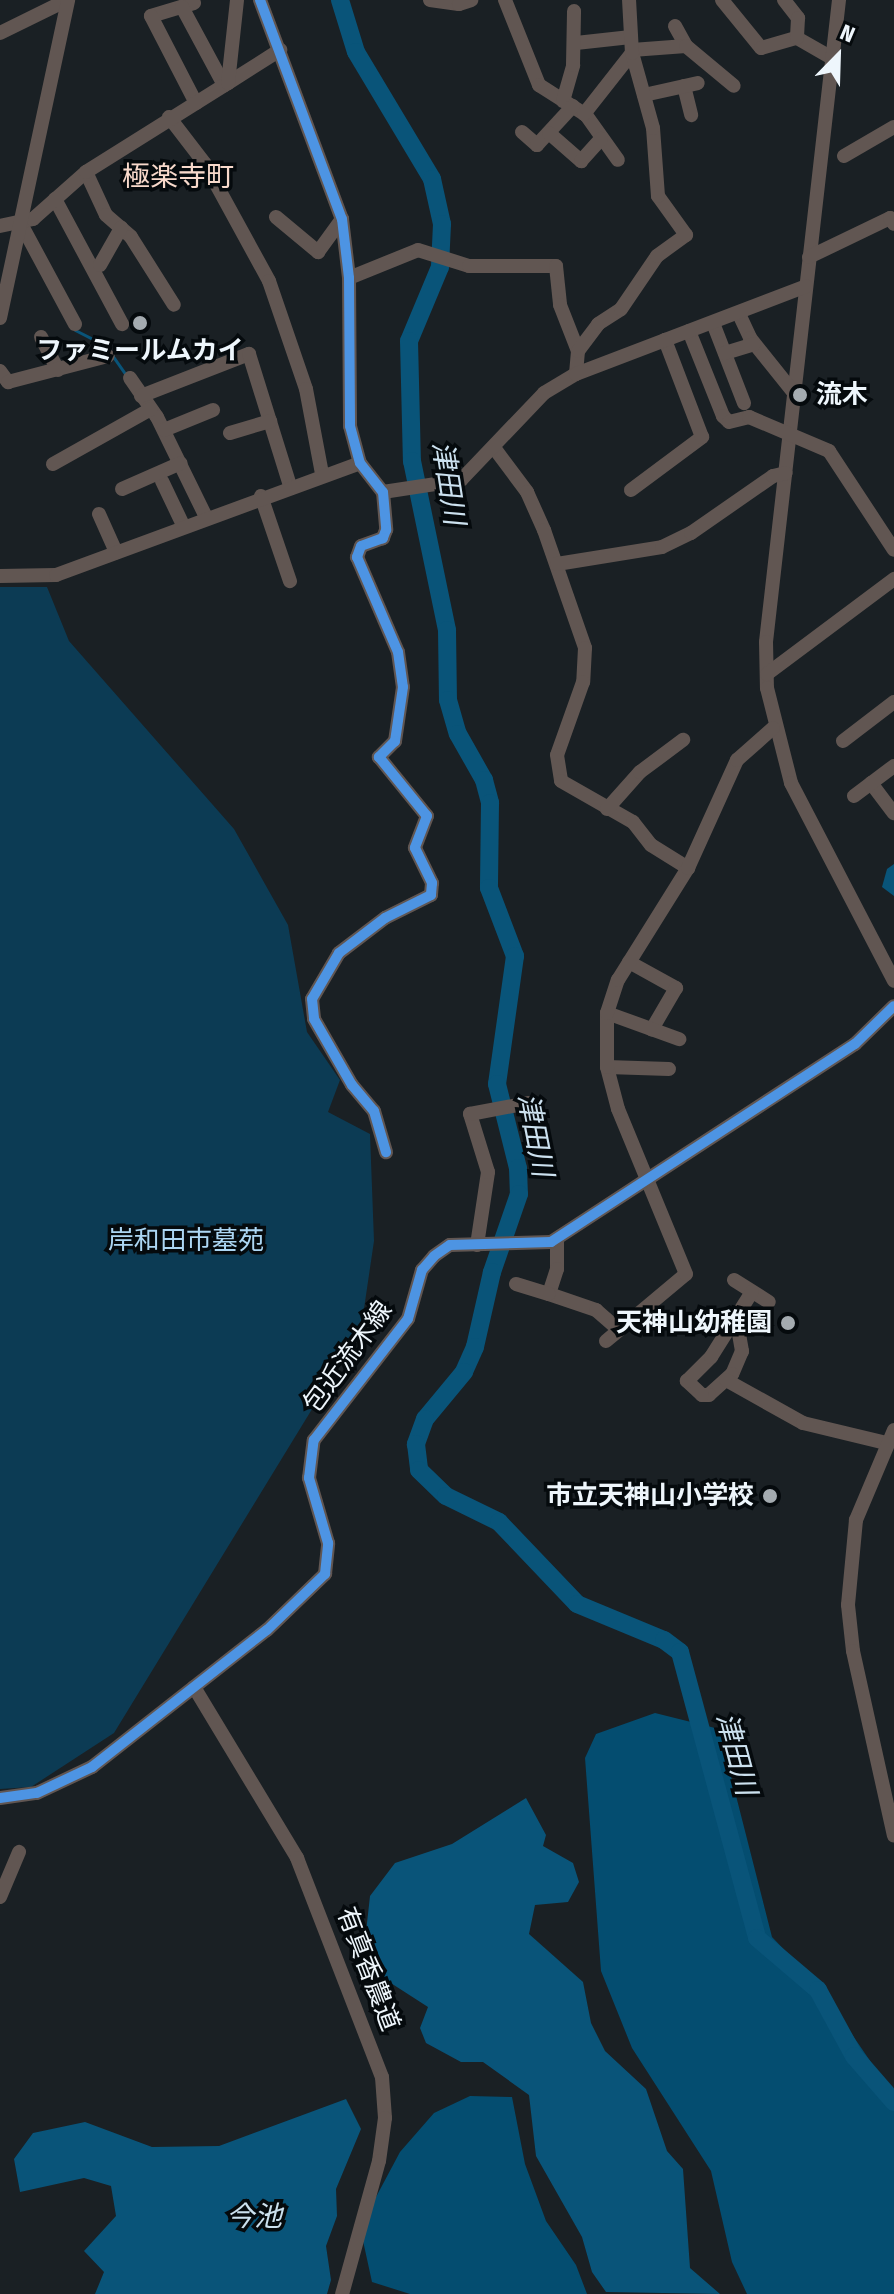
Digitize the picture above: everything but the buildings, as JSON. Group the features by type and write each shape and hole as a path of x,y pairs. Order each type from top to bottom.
{"street":[{"path":"0,33 67,0"},
{"path":"0,318 67,0"},
{"path":"226,84 237,0"},
{"path":"260,0 342,219 349,278 350,426 360,463 383,492 386,530 383,538 361,546 357,557 398,652 403,687 395,741 379,757 427,816 415,848 432,883 431,895 385,918 339,953 317,986 312,1008 352,1085 374,1111 386,1152"},
{"path":"430,0 459,4 471,0"},
{"path":"578,351 598,324 621,309 657,256 686,235 658,196 653,128 632,47 629,0"},
{"path":"722,0 761,48 797,38 832,58"},
{"path":"784,0 798,18 797,38"},
{"path":"839,0 794,393 767,674 773,728 791,783 894,981"},
{"path":"510,2 539,85 573,107 618,160"},
{"path":"196,103 151,16 188,5 226,84"},
{"path":"573,107 574,11"},
{"path":"675,26 686,46 734,86"},
{"path":"576,43 632,47 686,46"},
{"path":"522,132 537,145 632,47"},
{"path":"1,223 20,222 55,199 86,172 169,117 280,50"},
{"path":"644,95 691,84 691,115"},
{"path":"169,117 205,164 269,281 306,389 322,474"},
{"path":"844,156 890,129 894,147"},
{"path":"549,133 581,161 601,139"},
{"path":"86,172 106,215 121,228 174,305"},
{"path":"55,199 99,293 122,324"},
{"path":"276,217 318,252 342,219"},
{"path":"809,257 890,218 894,224"},
{"path":"20,222 54,271 75,324"},
{"path":"100,265 121,228"},
{"path":"349,278 418,250 450,263 556,266 560,305 578,351 576,374"},
{"path":"383,492 468,477 544,393 576,374 806,286"},
{"path":"739,314 754,344 794,393"},
{"path":"713,323 744,403"},
{"path":"689,331 729,422 749,417 829,451 894,550"},
{"path":"41,337 58,370"},
{"path":"631,490 702,437 665,340"},
{"path":"725,353 754,344"},
{"path":"141,396 249,354 290,486"},
{"path":"0,371 8,382 108,356"},
{"path":"130,378 164,430 206,517"},
{"path":"685,392 709,382"},
{"path":"53,464 151,409"},
{"path":"164,430 213,410"},
{"path":"230,433 270,421"},
{"path":"495,449 527,492 557,564 585,648 586,667 557,769 569,789 633,822 651,845 688,868"},
{"path":"122,489 181,463"},
{"path":"0,576 56,575 261,496 360,463"},
{"path":"557,564 662,547 691,533 773,476 786,473"},
{"path":"162,481 183,525"},
{"path":"261,496 290,581"},
{"path":"99,514 116,552"},
{"path":"767,674 894,579"},
{"path":"843,741 894,702"},
{"path":"606,1341 686,1274 651,1180 618,1109 607,1067 607,1013 629,962 688,868 737,760 773,728"},
{"path":"607,809 640,772 683,740"},
{"path":"854,796 894,766"},
{"path":"871,783 894,813"},
{"path":"629,962 676,988 652,1029"},
{"name":"包近流木線","path":"0,1798 37,1793 92,1767 267,1630 325,1574 328,1543 309,1478 314,1440 408,1319 428,1263 450,1245 532,1246 557,1239 855,1044 894,1006"},
{"path":"607,1013 679,1039"},
{"path":"607,1067 669,1069"},
{"path":"481,1245 488,1172 470,1114 528,1103"},
{"path":"549,1294 557,1269 557,1239"},
{"path":"734,1280 769,1302"},
{"path":"516,1284 596,1310 619,1330"},
{"path":"750,1354 731,1383 709,1395 687,1381 711,1357 752,1292"},
{"path":"731,1383 742,1351 736,1317"},
{"path":"731,1383 803,1423 890,1437 856,1520 848,1593 853,1651 888,1782 894,1836"},
{"name":"有真香農道","path":"194,1687 297,1858 382,2077 385,2118 379,2161 342,2294"},
{"path":"0,1897 19,1852"}],"green space":[{"name":"岸和田市墓苑","path":"0,587 47,587 69,641 234,829 288,925 307,1032 340,1080 328,1112 370,1134 374,1241 361,1329 114,1733 31,1787 0,1789"}],"shaded area":[{"path":"655,1713 719,1729 772,1937 819,1986 894,2096 894,2294 747,2294 732,2262 711,2171 632,2048 601,1971 585,1758 596,1734"},
{"path":"470,2096 512,2097 525,2164 546,2221 576,2265 587,2294 410,2294 372,2282 360,2227 400,2152 434,2113"}],"water":[{"path":"894,864 894,896 882,887 887,869"},
{"path":"526,1798 546,1835 543,1846 573,1863 579,1882 568,1902 535,1905 529,1934 583,1982 591,2023 605,2051 646,2089 667,2151 683,2169 690,2268 720,2294 606,2292 592,2272 582,2237 536,2156 529,2095 483,2062 461,2062 426,2043 420,2028 428,2007 369,1969 365,1941 370,1896 395,1863 452,1844"},
{"name":"今池","path":"346,2099 361,2129 336,2189 337,2216 326,2246 331,2280 327,2294 95,2294 104,2272 84,2251 116,2216 111,2186 84,2178 20,2192 14,2159 33,2133 85,2122 152,2147 219,2146"}],"waterway":[{"name":"津田川","path":"340,0 356,52 432,179 442,224 440,267 409,341 412,461 447,630 448,700 458,734 484,780 490,803 489,888 515,956 497,1084 518,1168 519,1194 492,1272 475,1347 464,1372 425,1419 416,1444 419,1470 446,1496 499,1522 577,1604 664,1640 680,1652 757,1938 818,1990 854,2056 894,2102"},
{"path":"75,330 105,345 126,375"}],"cycle path":[{"path":"260,0 342,219 349,278 350,426 360,463 383,492 386,530 383,538 361,546 357,557 398,652 403,687 395,741 379,757 427,816 415,848 432,883 431,895 385,918 339,953 312,999 314,1019 352,1085 374,1111 386,1152"},
{"path":"0,1798 37,1793 92,1767 267,1630 325,1574 328,1543 309,1478 314,1440 408,1319 422,1270 434,1256 450,1245 551,1242 855,1044 894,1006"}],"place":[{"name":"ファミールムカイ","path":"140,323"},
{"name":"流木","path":"800,395"},
{"name":"天神山幼稚園","path":"788,1323"},
{"name":"市立天神山小学校","path":"770,1496"}],"district":[{"name":"極楽寺町","path":"178,177"}]}
